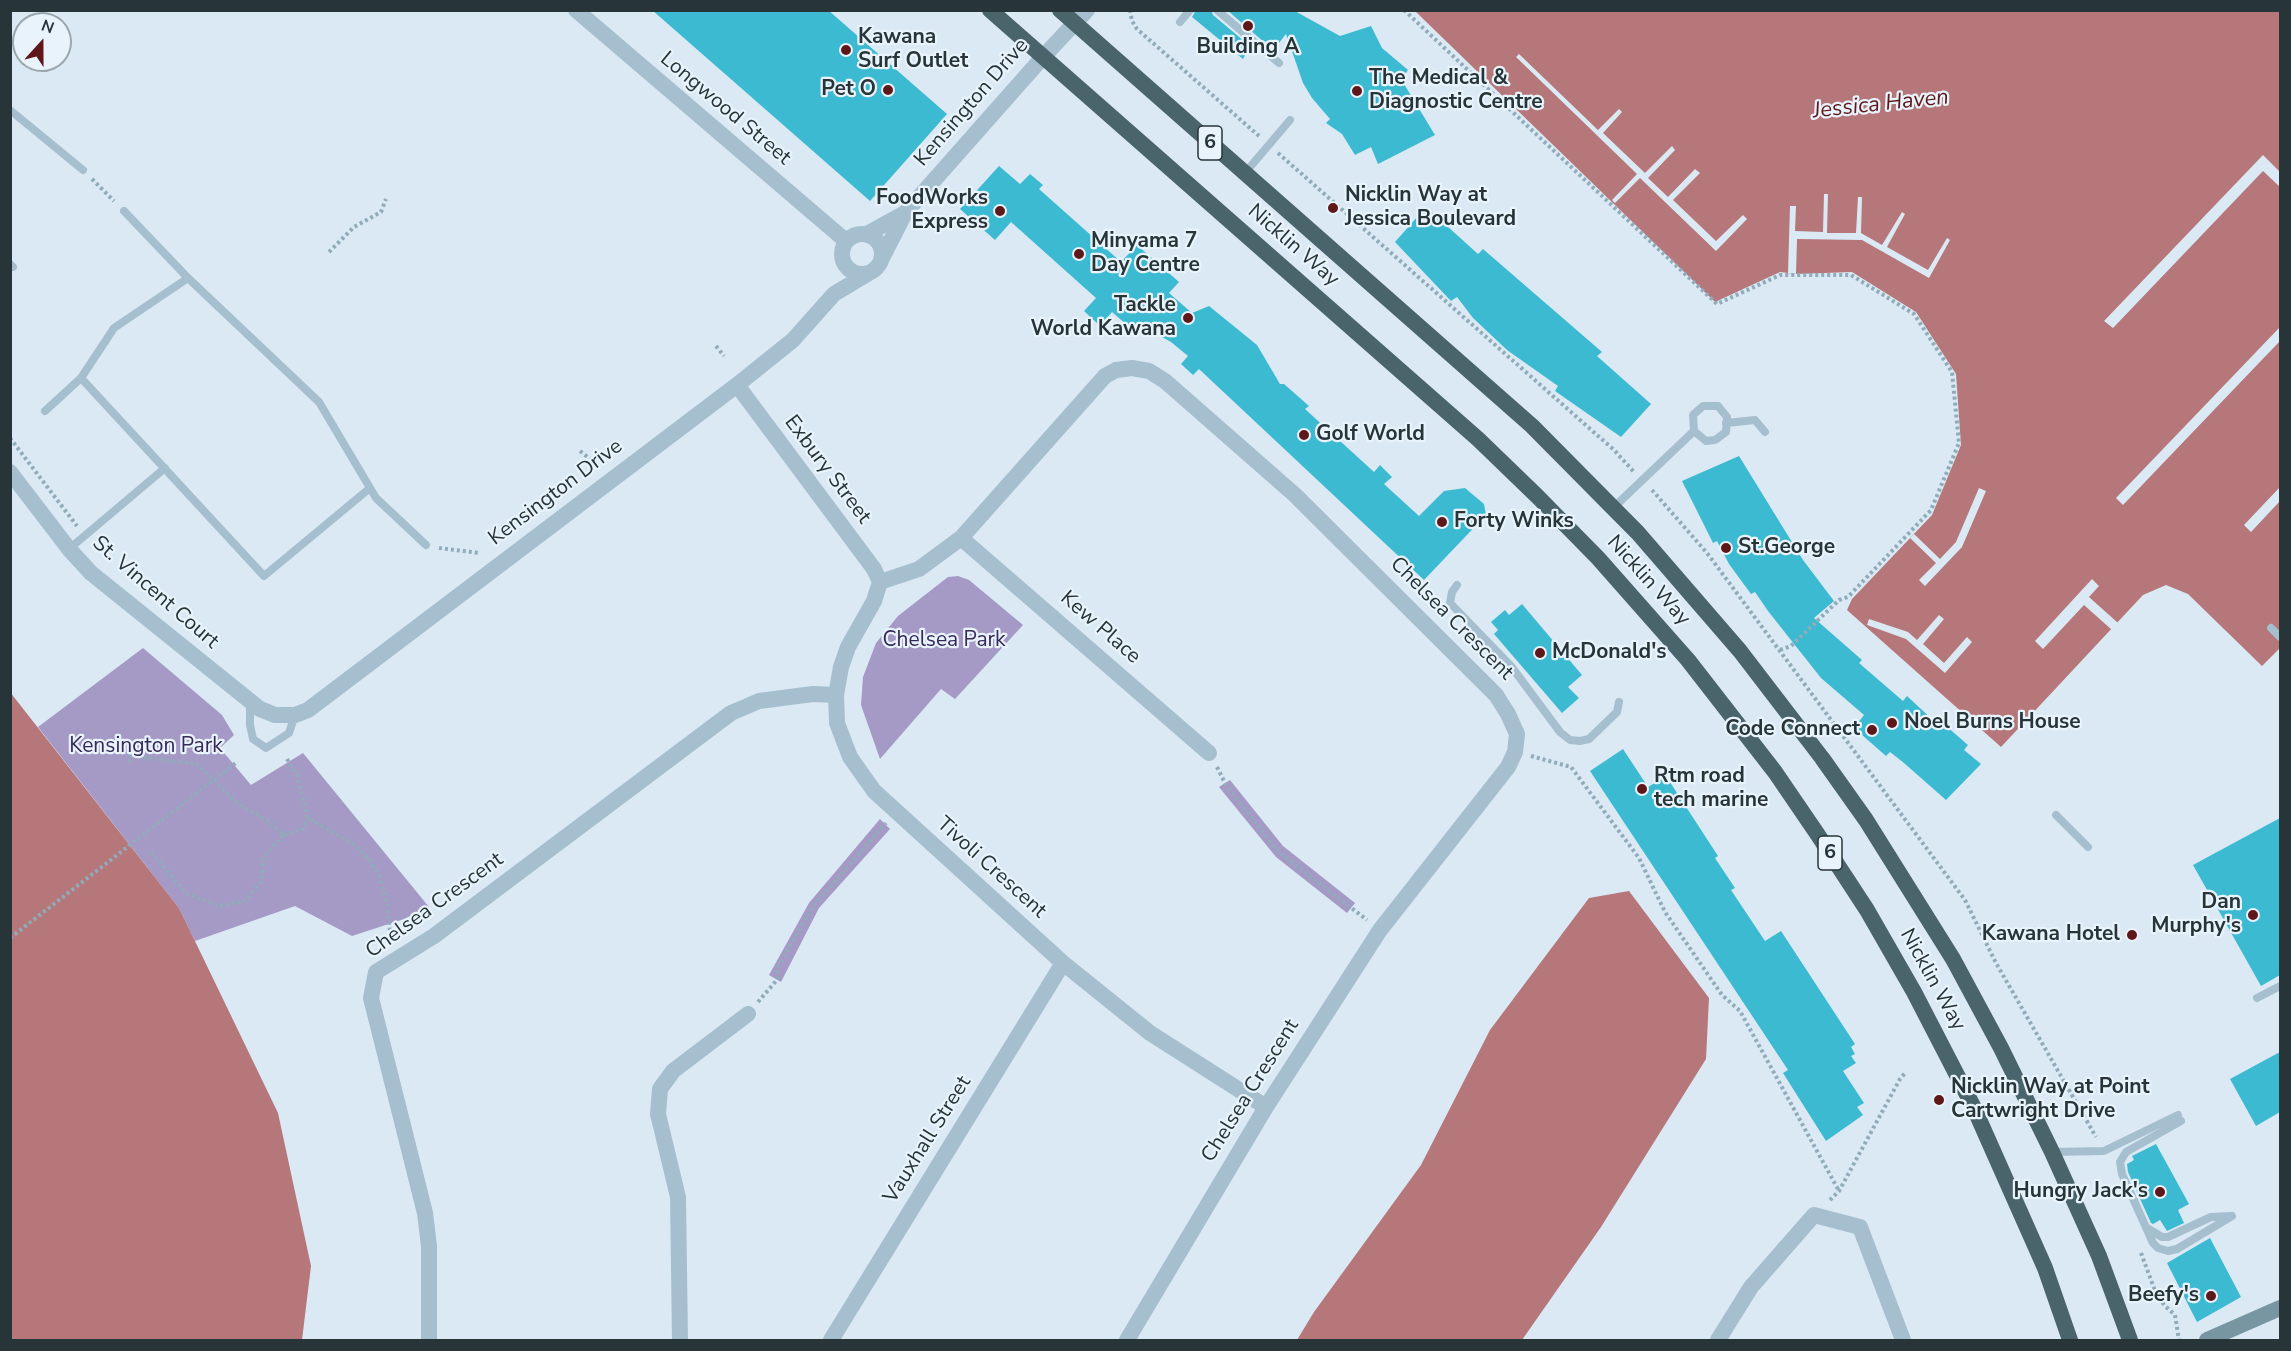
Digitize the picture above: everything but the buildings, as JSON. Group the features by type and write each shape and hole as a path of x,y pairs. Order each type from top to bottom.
{"highway":[{"name":"Nicklin Way","path":"990,10 1478,439 1598,558 1688,660 1775,772 1818,835 1867,910 1914,992 1974,1108 2045,1269 2070,1341"},
{"name":"Nicklin Way","path":"1060,10 1532,426 1638,533 1740,651 1866,820 1953,959 2001,1048 2052,1152 2099,1256 2130,1341"}],"main road":[{"path":"2207,1341 2280,1308"}],"street":[{"name":"Longwood Street","path":"576,10 846,241"},
{"name":"Kensington Drive","path":"295,715 308,710 737,385 793,340 834,294 878,264 905,213 1087,10"},
{"name":"Kensington Drive","path":"834,294 845,265 842,248 846,241 859,233 867,234 905,213"},
{"path":"845,265 858,274 866,274 878,264 880,243 867,234"},
{"name":"Chelsea Crescent","path":"880,582 919,569 961,538 1105,376 1116,370 1132,368 1149,371 1165,381 1295,495 1496,695 1517,734 1515,752 1508,767 1380,930 1266,1107 1127,1341"},
{"name":"Exbury Street","path":"737,385 874,569 880,582"},
{"name":"St. Vincent Court","path":"10,472 69,549 91,573 260,709 276,715 295,715"},
{"name":"Kew Place","path":"961,538 1209,753"},
{"name":"Tivoli Crescent","path":"880,582 874,601 848,647 841,667 836,695 837,723 850,756 874,791 1063,963 1150,1033 1266,1107"},
{"name":"Chelsea Crescent","path":"429,1341 429,1246 424,1213 371,998 376,972 434,936 731,712 759,701 813,694 836,695"},
{"name":"Vauxhall Street","path":"831,1341 1063,963"},
{"path":"680,1341 678,1197 658,1114 660,1089 673,1071 748,1014"},
{"path":"1718,1341 1751,1287 1814,1215 1860,1227 1903,1341"}],"lane":[{"path":"1180,22 1190,10"},
{"path":"1217,10 1279,63"},
{"path":"10,110 83,170"},
{"path":"1245,173 1290,120"},
{"path":"124,211 188,278 319,402 376,498 426,545"},
{"path":"45,411 81,378 114,328 188,278"},
{"path":"81,378 264,576 370,488"},
{"path":"1703,406 1718,406 1727,417 1726,432 1715,440 1706,441 1694,431 1693,415 1703,406"},
{"path":"1726,423 1755,420 1765,432"},
{"path":"1613,508 1694,431"},
{"path":"69,549 165,468"},
{"path":"1457,585 1452,592 1450,603 1511,666 1560,732 1570,740 1589,739 1617,712 1619,702"},
{"path":"2271,628 2280,637"},
{"path":"250,702 250,725 254,739 266,748 289,733 295,715"},
{"path":"2056,815 2088,847"},
{"path":"2257,998 2280,986"},
{"path":"2052,1152 2104,1151 2180,1118 2122,1156 2120,1162 2122,1174 2153,1243 2158,1248 2168,1251 2177,1249 2232,1216 2211,1217 2168,1237 2162,1237 2146,1227"}],"path":[{"path":"1404,10 1717,304 1780,275 1851,275 1914,314 1952,372 1959,443 1931,510 1848,597 1839,600 1791,646 1780,650"},
{"path":"83,170 124,211"},
{"path":"329,252 354,227 381,212 386,199"},
{"path":"716,346 724,356"},
{"path":"10,438 85,536"},
{"path":"580,451 594,462"},
{"path":"426,545 449,551 479,553"},
{"path":"129,762 134,747"},
{"path":"1515,752 1570,767 1639,858 1665,912 1722,995 1740,1011 1839,1191"},
{"path":"1209,753 1226,785 1278,851 1380,930"},
{"path":"131,756 193,762 237,803 269,822 284,835"},
{"path":"149,850 187,894 220,906 245,901 261,882 264,856 284,835 303,829 308,818 297,775 286,759"},
{"path":"10,938 237,762"},
{"path":"748,1014 776,981 777,968 812,908 896,812"},
{"path":"308,818 355,845 370,860 380,878 387,903 393,961"},
{"path":"1814,1215 1839,1191 1879,1116 1906,1072"},
{"path":"2177,1329 2179,1341"}],"green space":[{"name":"Chelsea Park","path":"958,576 969,580 1023,625 955,699 941,689 880,759 861,705 863,677 876,643 898,616 948,577"},
{"name":"Kensington Park","path":"143,648 222,715 234,735 220,748 251,785 303,753 429,907 404,919 352,936 295,906 195,941 179,908 38,727"},
{"path":"1230,780 1283,846 1355,903 1347,913 1276,857 1219,787"},
{"path":"880,819 890,829 819,908 781,982 769,975 809,903"}],"water":[{"name":"Jessica Haven","path":"1415,11 2280,11 2280,648 2262,666 2188,594 2166,585 2143,595 2001,747 1847,610 1852,599 1932,515 1961,445 1956,374 1916,312 1852,272 1796,274 1780,272 1715,302"},
{"path":"10,692 179,908 278,1113 311,1266 302,1340 11,1340"},
{"path":"1629,891 1709,998 1706,1059 1601,1227 1522,1340 1297,1340 1314,1312 1421,1165 1490,1030 1589,898"}],"pier":[{"path":"1519,54 1598,130 1619,109 1622,112 1603,133 1645,173 1672,146 1675,150 1648,178 1668,197 1695,169 1700,173 1673,200 1716,241 1743,215 1747,219 1716,251 1640,178 1615,203 1612,200 1637,174 1516,57"},
{"path":"2263,155 2280,172 2280,187 2263,171 2113,328 2104,321"},
{"path":"1824,194 1828,194 1827,233 1856,233 1858,197 1862,197 1861,233 1882,245 1902,212 1905,214 1887,247 1928,270 1947,238 1950,240 1929,278 1862,240 1797,239 1796,274 1788,273 1790,206 1796,206 1795,231 1823,232"},
{"path":"2280,327 2280,341 2123,505 2116,498"},
{"path":"2280,487 2280,501 2251,532 2244,525"},
{"path":"1979,488 1986,491 1962,547 1925,586 1919,580 1936,563 1910,538 1914,534 1940,559 1956,542"},
{"path":"2092,579 2099,586 2089,597 2118,623 2112,630 2084,605 2043,649 2035,641"},
{"path":"1939,615 1944,619 1923,644 1944,663 1967,637 1972,642 1945,673 1906,639 1867,625 1869,619 1908,632 1917,640"}],"place":[{"name":"Building A","path":"1248,26"},
{"name":"Kawana Surf Outlet","path":"846,50"},
{"name":"Pet O","path":"888,90"},
{"name":"The Medical & Diagnostic Centre","path":"1357,91"},
{"name":"Nicklin Way at Jessica Boulevard","path":"1333,208"},
{"name":"FoodWorks Express","path":"1000,211"},
{"name":"Minyama 7 Day Centre","path":"1079,254"},
{"name":"Tackle World Kawana","path":"1188,318"},
{"name":"Golf World","path":"1304,435"},
{"name":"Forty Winks","path":"1442,522"},
{"name":"St.George","path":"1726,548"},
{"name":"McDonald's","path":"1540,653"},
{"name":"Noel Burns House","path":"1892,723"},
{"name":"Code Connect","path":"1872,730"},
{"name":"Rtm road tech marine","path":"1642,789"},
{"name":"Dan Murphy's","path":"2253,915"},
{"name":"Kawana Hotel","path":"2132,935"},
{"name":"Nicklin Way at Point Cartwright Drive","path":"1939,1100"},
{"name":"Hungry Jack's","path":"2160,1192"},
{"name":"Beefy's","path":"2211,1296"}]}
